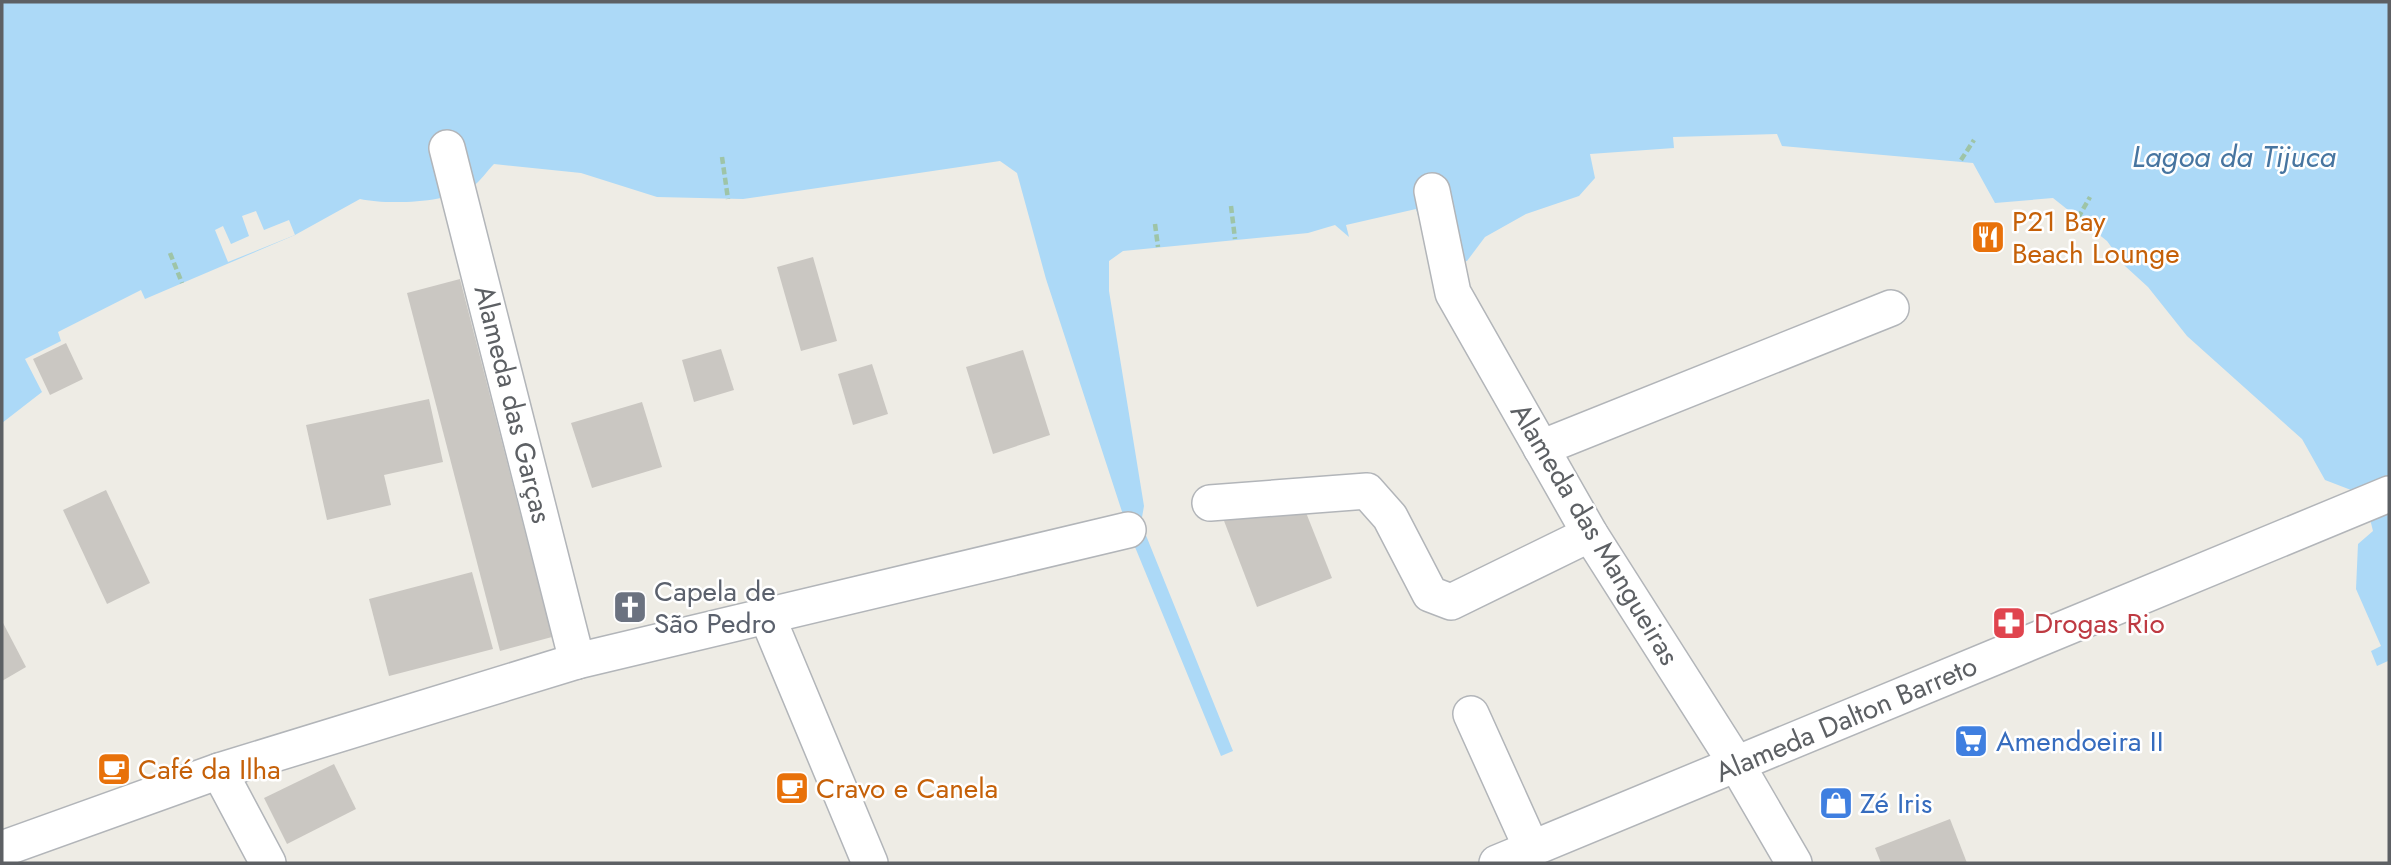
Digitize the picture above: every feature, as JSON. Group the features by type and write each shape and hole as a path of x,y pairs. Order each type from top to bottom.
{"street":[{"name":"Alameda das Garças","path":"447,148 577,662"},
{"name":"Alameda das Mangueiras","path":"1432,191 1453,293 1590,534 1737,765 1794,863"},
{"path":"1541,448 1891,308"},
{"path":"1210,503 1367,491 1390,517 1430,594 1451,602 1590,534"},
{"name":"Alameda Dalton Barreto","path":"1497,863 2389,495"},
{"path":"2,849 219,771 577,662 1128,530"},
{"path":"767,616 870,863"},
{"path":"1471,714 1531,847"},
{"path":"219,771 268,863"}],"path":[{"path":"1961,160 1974,140"},
{"path":"722,157 728,199"},
{"path":"2078,218 2090,197"},
{"path":"1231,206 1235,239"},
{"path":"1156,224 1158,247"},
{"path":"170,253 182,283"}],"water":[{"name":"Lagoa da Tijuca","path":"2,2 2389,2 2389,664 2388,661 2377,666 2371,651 2381,646 2356,589 2358,544 2373,531 2364,495 2325,480 2302,439 2187,336 2148,287 2125,266 2107,241 2053,198 1995,203 1973,163 1782,146 1777,134 1673,137 1674,148 1590,154 1595,178 1579,196 1526,214 1485,237 1467,261 1435,269 1416,209 1346,225 1349,237 1335,225 1308,233 1123,251 1109,261 1109,291 1144,506 1141,523 1233,751 1221,756 1128,530 1046,279 1017,173 1000,161 743,199 657,197 581,173 494,164 472,187 448,196 401,202 360,199 295,235 145,299 141,290 58,332 61,341 25,359 42,392 2,423"}],"pier":[{"path":"256,211 264,230 289,220 295,235 228,262 215,230 223,226 231,244 249,236 242,216"}],"building":[{"path":"813,257 837,341 801,351 777,267"},
{"path":"460,279 552,637 500,651 407,293"},
{"path":"66,343 83,379 50,395 33,359"},
{"path":"721,349 734,390 694,402 682,360"},
{"path":"1023,350 1050,435 993,454 966,367"},
{"path":"872,364 888,414 853,425 838,374"},
{"path":"429,399 443,462 384,475 391,505 327,520 306,425"},
{"path":"642,402 662,467 592,488 571,423"},
{"path":"106,490 150,583 107,604 63,510"},
{"path":"1301,500 1332,578 1257,607 1221,513"},
{"path":"472,572 493,649 389,676 369,599"},
{"path":"2,621 26,667 2,681"},
{"path":"334,764 356,809 287,844 264,798"},
{"path":"1950,819 1967,863 1881,863 1875,848"}],"place":[{"name":"P21 Bay Beach Lounge","path":"1988,237"},
{"name":"Capela de São Pedro","path":"630,607"},
{"name":"Drogas Rio","path":"2009,623"},
{"name":"Amendoeira II","path":"1971,741"},
{"name":"Café da Ilha","path":"114,769"},
{"name":"Cravo e Canela","path":"792,788"},
{"name":"Zé Iris","path":"1836,803"}]}
